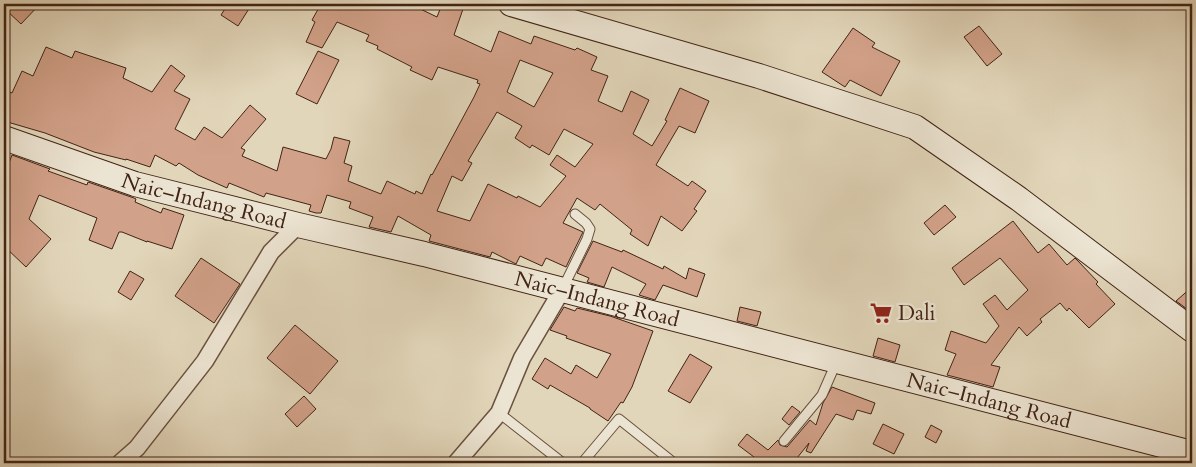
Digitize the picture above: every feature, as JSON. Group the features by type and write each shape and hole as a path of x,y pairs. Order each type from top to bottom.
{"main road":[{"path":"511,4 759,76 915,127 1019,199 1174,314 1192,330"},
{"name":"Naic–Indang Road","path":"4,138 135,184 424,254 1192,452"}],"street":[{"path":"120,463 137,448 205,361 271,252 298,225"},
{"path":"456,463 498,413 522,358 562,290"}],"lane":[{"path":"562,290 590,229 575,214"},
{"path":"784,441 822,395 837,360"},
{"path":"498,413 563,463"},
{"path":"582,463 619,419 674,463"}],"building":[{"path":"12,4 40,4 21,24 6,10"},
{"path":"228,4 252,4 238,26 221,15"},
{"path":"321,4 410,4 437,17 442,4 449,4 463,9 454,35 491,52 499,31 531,44 534,36 575,50 577,48 597,57 591,70 608,76 598,101 622,112 631,91 649,100 633,134 652,146 667,121 665,120 680,88 709,101 695,133 679,126 656,165 688,186 692,181 706,191 694,209 697,211 682,231 661,216 648,246 630,234 632,230 600,204 595,210 577,198 563,223 583,232 566,267 546,258 542,266 520,256 516,264 492,252 490,257 429,241 431,235 398,216 391,232 369,227 373,217 349,208 351,202 327,195 321,213 316,213 309,211 311,205 266,193 264,197 229,183 227,188 198,175 179,163 176,166 155,155 150,167 126,159 94,152 45,133 4,121 4,90 12,93 22,71 33,76 46,47 72,58 75,51 126,68 123,78 152,92 171,65 185,76 174,91 190,99 175,129 195,140 204,127 222,138 250,105 266,119 241,148 245,150 242,156 277,171 283,147 326,159 334,137 350,141 344,163 352,166 348,181 381,194 387,181 415,194 416,191 422,194 431,174 474,97 480,84 477,83 478,80 438,67 432,80 410,70 412,67 377,49 378,46 366,41 369,35 337,22 322,48 306,42 315,22 312,20","holes":["520,60 553,73 534,107 507,92","497,112 522,126 515,138 530,148 532,145 549,155 564,129 593,144 575,167 557,155 550,165 566,176 540,207 488,184 470,221 437,211 452,176 462,181 472,163 468,161"]},
{"path":"979,26 1002,54 987,66 964,37"},
{"path":"853,28 875,43 872,47 900,61 881,96 850,80 845,87 822,72"},
{"path":"318,51 339,60 317,104 296,94"},
{"path":"12,155 87,185 88,182 134,198 136,199 135,202 161,213 163,208 184,215 172,249 122,232 119,232 112,249 89,240 97,218 39,195 29,219 51,239 26,267 4,246 4,176"},
{"path":"945,205 956,217 934,235 924,223"},
{"path":"1013,221 1038,253 1049,244 1067,265 1075,258 1098,282 1096,284 1115,304 1089,328 1069,308 1067,311 1060,303 1040,319 1042,322 1027,336 1019,327 991,365 1000,367 993,387 947,375 956,354 945,350 951,331 986,343 999,326 983,304 995,295 1007,310 1028,290 1000,258 964,285 952,268"},
{"path":"593,241 622,252 623,250 663,269 664,266 686,279 689,268 705,274 697,297 663,285 655,300 639,295 646,284 612,267 604,287 587,282 589,278 577,273"},
{"path":"201,258 240,284 214,323 175,296"},
{"path":"130,271 144,279 131,300 118,292"},
{"path":"1192,287 1192,304 1187,309 1176,301"},
{"path":"564,307 575,311 577,308 610,316 653,331 632,387 623,403 621,402 608,421 590,408 550,385 548,389 532,379 545,358 571,374 576,365 597,378 611,354 566,338 567,336 550,330"},
{"path":"740,307 761,312 757,326 737,321"},
{"path":"295,325 338,361 310,394 267,358"},
{"path":"878,338 900,345 895,362 873,356"},
{"path":"690,354 712,367 690,403 668,391"},
{"path":"832,387 875,403 871,414 857,410 853,420 836,414 811,453 806,451 809,443 793,463 756,463 758,460 738,445 747,434 768,450 778,440 780,445 787,447 810,420 816,425 823,403"},
{"path":"304,396 316,409 297,427 285,414"},
{"path":"792,406 800,412 789,425 782,419"},
{"path":"883,424 904,434 894,454 873,444"},
{"path":"931,425 942,431 936,443 925,437"}],"place":[{"name":"Dali","path":"881,313"}]}
